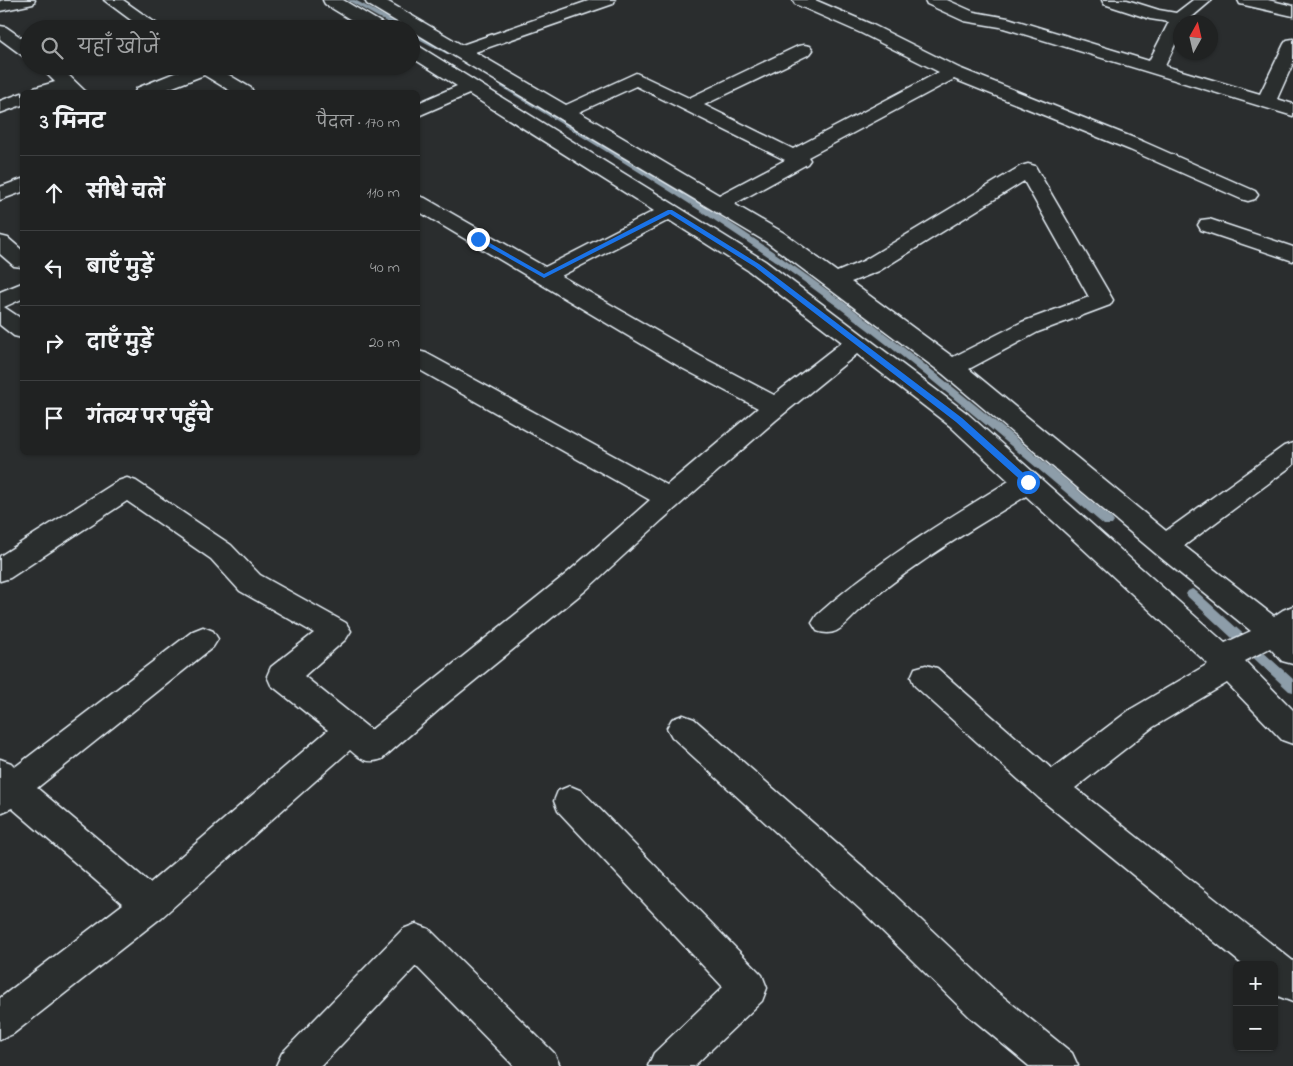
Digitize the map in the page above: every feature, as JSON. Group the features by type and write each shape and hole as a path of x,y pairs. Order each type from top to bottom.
{"street":[{"path":"0,6 26,0"},
{"path":"112,0 142,20"},
{"path":"331,0 380,13 395,20"},
{"path":"380,13 410,0"},
{"path":"461,51 606,0"},
{"path":"801,0 867,29 953,72 1137,146 1248,195"},
{"path":"933,0 970,17 1002,22 1293,110"},
{"path":"1110,0 1156,15 1173,18"},
{"path":"1184,15 1204,0"},
{"path":"1246,0 1293,11"},
{"path":"0,31 20,45"},
{"path":"1155,68 1173,31"},
{"path":"420,32 461,51 776,238 952,368 1165,546 1276,629 1293,652"},
{"path":"1266,102 1293,44"},
{"path":"690,105 804,50"},
{"path":"420,55 757,266 959,420 1226,661 1293,731"},
{"path":"800,160 795,156 953,72"},
{"path":"58,75 72,88"},
{"path":"149,90 186,75"},
{"path":"215,75 241,90"},
{"path":"565,112 636,79 800,160"},
{"path":"420,109 471,86"},
{"path":"56,90 72,88"},
{"path":"0,107 20,100"},
{"path":"719,204 800,160"},
{"path":"835,282 871,266 1028,170 1102,300 1030,327 952,368"},
{"path":"0,194 20,185"},
{"path":"420,203 691,362 776,407"},
{"path":"544,276 670,211"},
{"path":"1209,225 1293,254"},
{"path":"0,243 20,259"},
{"path":"0,301 20,291"},
{"path":"0,313 20,329"},
{"path":"1,568 127,488 220,552 250,583 336,631 282,676 371,749 430,699 576,582 669,498 776,407 857,342"},
{"path":"420,360 669,498"},
{"path":"1165,546 1293,452"},
{"path":"827,623 852,599 926,545 1028,482"},
{"path":"1050,788 1142,718 1276,629"},
{"path":"150,905 32,806 5,786 203,639"},
{"path":"926,677 1050,788 1266,961"},
{"path":"683,728 873,898 983,1004 1059,1066"},
{"path":"0,1021 150,905 350,730"},
{"path":"570,801 749,988 667,1066"},
{"path":"295,1066 416,941 540,1066"},
{"path":"1278,971 1293,984"}],"waterway":[{"path":"350,0 388,20"},
{"path":"420,37 450,52"},
{"path":"504,85 708,212 818,288 944,385 1108,522"},
{"path":"1192,594 1293,687"}],"route":[{"path":"478,239 544,276 670,211 757,266 959,420 1028,482"}]}
